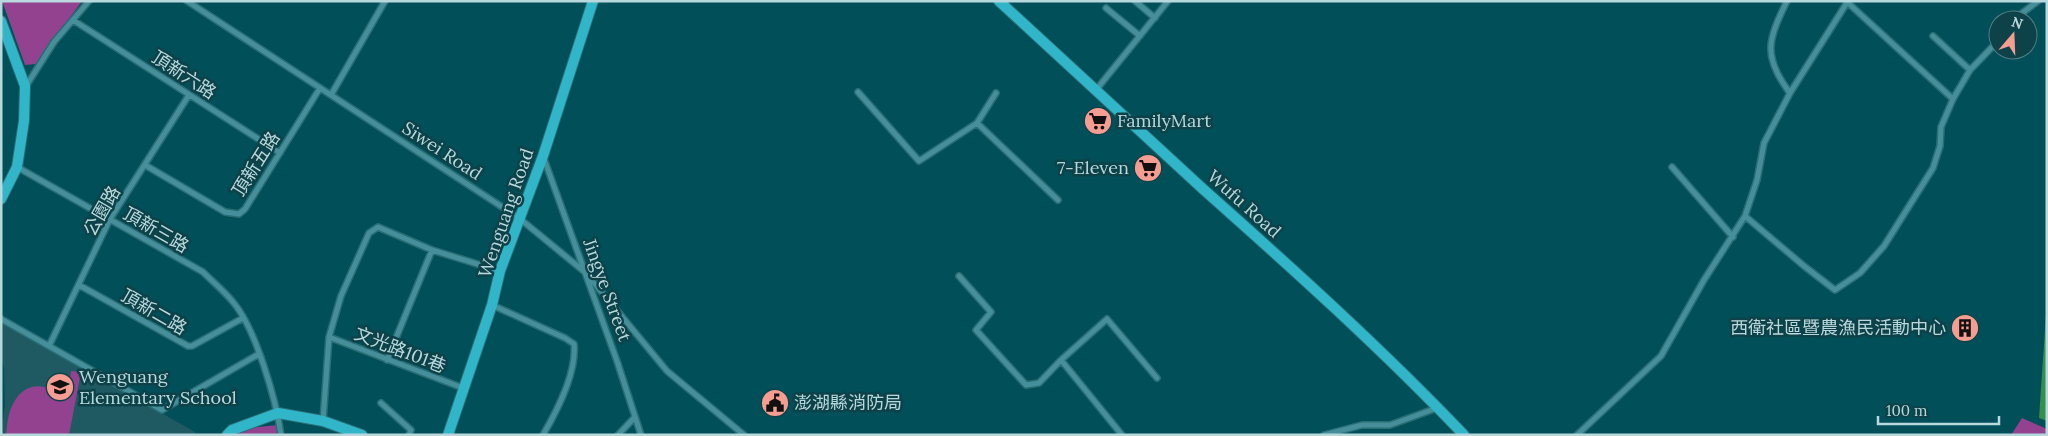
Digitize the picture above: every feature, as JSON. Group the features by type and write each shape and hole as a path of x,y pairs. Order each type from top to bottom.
{"street":[{"path":"25,86 54,42 89,1"},
{"name":"Siwei Road","path":"187,1 519,218 586,273 667,372 744,435"},
{"path":"331,95 385,1"},
{"name":"Wenguang Road","path":"448,435 492,305 500,270 543,156 593,1"},
{"name":"Wufu Road","path":"1000,1 1203,189 1234,215 1438,408 1464,435"},
{"path":"1135,1 1155,18"},
{"path":"1096,91 1168,1"},
{"path":"1787,1 1771,36 1772,60 1778,77 1790,93"},
{"path":"2026,10 2038,1"},
{"path":"1577,435 1661,356 1704,280 1745,216 1757,180 1764,143 1790,93 1848,2 1952,99"},
{"path":"1106,8 1140,36"},
{"name":"頂新六路","path":"73,20 280,153"},
{"path":"1,21 25,86 24,121 17,167 1,199"},
{"path":"1933,36 1970,70"},
{"path":"1745,216 1835,290 1860,273 1884,246 1932,168 1940,146 1941,127 1952,99 1970,70 1988,51"},
{"name":"頂新五路","path":"145,166 225,212 239,214 245,208 320,88"},
{"path":"858,92 919,161 977,123 996,93"},
{"name":"公園路","path":"49,346 110,220 189,95"},
{"path":"977,123 1058,200"},
{"name":"Jingye Street","path":"543,156 618,361 641,435"},
{"name":"頂新三路","path":"17,167 203,272 235,303 252,332 278,413 281,435"},
{"path":"1672,167 1733,237"},
{"path":"323,421 329,337 341,296 369,233 378,228 432,250 500,270"},
{"path":"387,360 432,250"},
{"path":"959,276 991,312 976,330 1026,385 1038,383 1107,319 1157,378"},
{"name":"頂新二路","path":"79,284 188,346 192,346 243,318"},
{"path":"492,305 565,338 574,344 575,355 560,406 543,435"},
{"path":"1,319 162,410 259,354"},
{"name":"文光路101巷","path":"329,337 463,388"},
{"path":"1061,360 1122,435"},
{"path":"381,403 410,430 409,435"},
{"path":"1324,435 1362,425 1390,425 1438,408"},
{"path":"227,435 232,430 278,413 323,421 362,435"},
{"path":"618,435 635,417"}],"shaded area":[{"path":"2,1 82,1 36,64 25,65"},
{"path":"2047,300 2047,421 2039,418"},
{"name":"Wenguang Elementary School","path":"1,322 195,432 195,435 1,435 5,405 4,368 1,357"},
{"path":"71,371 81,372 69,435 6,435 10,411 18,396 24,390 38,386 46,387 67,400"},
{"path":"2022,418 2047,429 2047,435 2011,435"},
{"path":"277,425 277,435 230,435 240,429"}],"place":[{"name":"FamilyMart","path":"1098,121"},
{"name":"7-Eleven","path":"1148,168"},
{"name":"西衛社區暨農漁民活動中心","path":"1965,328"},
{"name":"Wenguang Elementary School","path":"60,387"},
{"name":"澎湖縣消防局","path":"775,403"}]}
